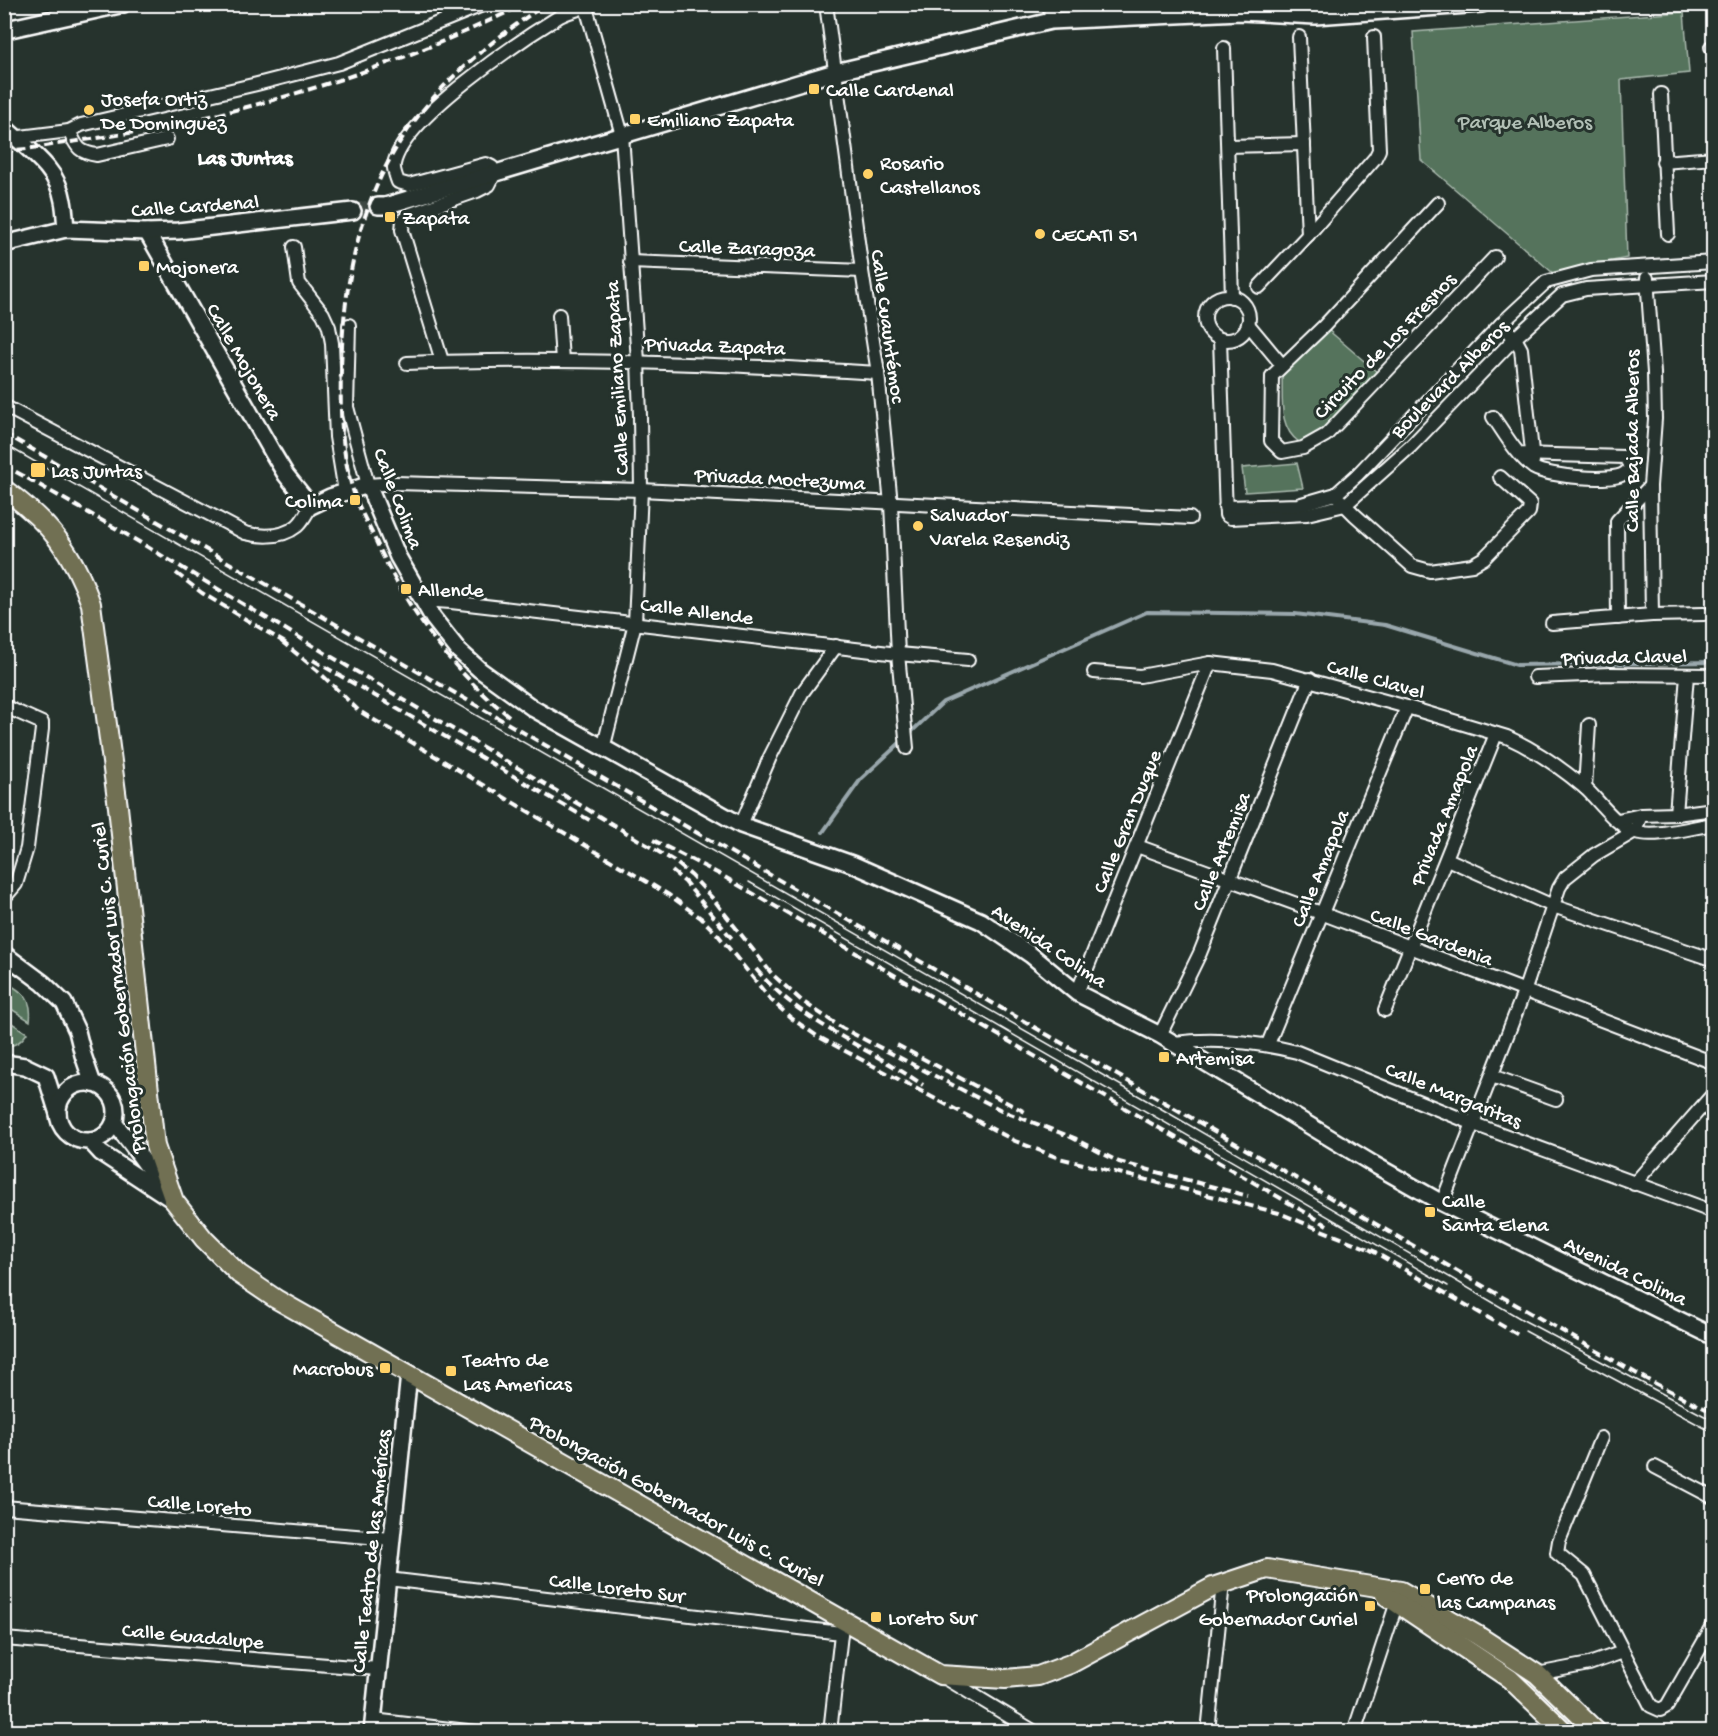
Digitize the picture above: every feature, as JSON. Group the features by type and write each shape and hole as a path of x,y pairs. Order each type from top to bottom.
{"main road":[{"path":"4,30 76,9 122,4"},
{"name":"Prolongación Gobernador Luis C. Curiel","path":"4,489 32,509 55,534 83,580 91,604 118,807 153,1131 163,1173 174,1201 204,1239 239,1274 276,1299 842,1626 940,1675 996,1679 1038,1676 1070,1664 1223,1583 1267,1569 1366,1584 1399,1597 1477,1635 1537,1674 1597,1731"},
{"name":"Prolongación Gobernador Luis C. Curiel","path":"1399,1597 1510,1680 1564,1731"}],"street":[{"path":"8,135 69,131 81,125 339,63 485,4"},
{"name":"Calle Cuauhtémoc","path":"826,4 878,373 891,504 898,654 907,748"},
{"path":"1050,4 1051,21"},
{"path":"378,206 494,175 835,72 1051,21 1241,8 1315,16 1482,4"},
{"path":"442,361 402,230 403,220 411,214 477,191 489,185 494,175 492,167 486,164 410,185 398,182 393,168 394,162 407,140 426,116 485,67 562,15 588,6"},
{"name":"Calle Emiliano Zapata","path":"588,6 622,135 638,361 641,490 635,623 603,749"},
{"path":"1299,37 1308,235"},
{"path":"1259,287 1308,235 1379,150 1374,37"},
{"path":"1224,48 1232,297"},
{"path":"1661,94 1668,234"},
{"path":"69,131 78,149 97,155 167,139"},
{"path":"8,135 50,169 63,199 66,229"},
{"path":"1228,146 1304,144"},
{"path":"1663,162 1713,158"},
{"name":"Circuito de Los Fresnos","path":"1438,203 1324,326 1272,376 1271,441 1282,452 1303,448 1326,435 1495,257"},
{"name":"Calle Cardenal","path":"4,244 66,229 178,231 353,211"},
{"name":"Calle Mojonera","path":"147,232 286,475 311,506"},
{"path":"294,247 299,283 329,327 332,343 336,438 345,492"},
{"name":"Calle Zaragoza","path":"630,262 862,271"},
{"name":"Boulevard Alberos","path":"1713,262 1591,270 1546,282 1501,324 1357,475 1336,494 1298,505 1225,507 1226,515 1231,518 1307,514 1345,505 1411,446 1515,338 1562,295 1586,289 1713,280"},
{"name":"Calle Bajada Alberos","path":"1646,267 1655,419 1650,486 1652,615"},
{"path":"1248,324 1240,336 1227,340 1220,339 1208,330 1205,315 1207,308 1218,298 1232,297 1244,304 1248,324 1282,365"},
{"path":"560,315 562,362"},
{"path":"1501,324 1515,338 1521,349 1526,454"},
{"name":"Calle Colima","path":"349,325 347,407 350,424 368,485 394,549 421,600 459,651 480,670 534,709 603,749"},
{"path":"1220,339 1225,507"},
{"name":"Privada Zapata","path":"407,363 638,361 878,373"},
{"path":"4,406 245,533 266,536 288,531 298,525 311,506 368,485"},
{"path":"1493,417 1526,454 1535,468 1551,474 1581,478 1618,477 1626,473 1630,466 1625,457 1526,454"},
{"path":"1336,494 1412,566 1430,571 1472,565 1484,558 1528,512 1530,504 1500,477"},
{"name":"Privada Moctezuma","path":"368,485 396,483 641,490 1190,518"},
{"path":"1618,618 1617,521 1650,486"},
{"name":"Calle Allende","path":"421,600 968,660"},
{"path":"1552,623 1652,615 1704,614"},
{"path":"741,825 770,757 802,693 836,646"},
{"name":"Calle Clavel","path":"1094,672 1140,676 1210,663 1272,670 1407,707 1496,734 1532,750 1585,788 1603,808 1635,831"},
{"name":"Calle Gran Duque","path":"1077,993 1210,663"},
{"path":"1676,814 1687,675"},
{"name":"Privada Clavel","path":"1535,677 1713,675"},
{"name":"Calle Artemisa","path":"1160,1035 1200,953 1310,679"},
{"path":"4,706 42,723 42,729 27,848 16,884 4,898"},
{"name":"Calle Amapola","path":"1268,1044 1407,707"},
{"path":"1585,788 1589,725"},
{"name":"Privada Amapola","path":"1385,1010 1496,734"},
{"name":"Avenida Colima","path":"603,749 741,825 852,864 981,921 1030,955 1077,993 1174,1043 1373,1164 1442,1203 1713,1337"},
{"path":"1618,820 1641,815 1676,814 1713,809"},
{"path":"1442,1203 1524,992 1559,888 1565,878 1594,855 1635,831 1641,815"},
{"path":"1635,831 1647,833 1713,824"},
{"name":"Calle Gardenia","path":"1137,846 1713,1063"},
{"path":"1447,859 1553,906 1713,960"},
{"path":"4,954 44,982 64,1003 77,1031 82,1055 93,1084"},
{"name":"Calle Margaritas","path":"1174,1043 1202,1041 1268,1044 1297,1052 1474,1124 1713,1212"},
{"path":"4,1063 25,1066 46,1076 59,1117 67,1133 74,1138 90,1141 104,1136 114,1124 116,1109 106,1090 93,1084 79,1085 68,1091 62,1099 58,1108 59,1117"},
{"path":"1492,1076 1556,1099"},
{"path":"1634,1184 1713,1093"},
{"path":"114,1124 129,1140 174,1201"},
{"path":"90,1141 101,1153 174,1201"},
{"name":"Calle Teatro de las Américas","path":"373,1726 409,1374"},
{"path":"1601,1438 1559,1540 1557,1553 1584,1575 1651,1706 1660,1710 1667,1706 1713,1624"},
{"path":"1655,1467 1713,1498"},
{"name":"Calle Loreto","path":"4,1508 392,1539"},
{"name":"Calle Loreto Sur","path":"388,1579 842,1626"},
{"path":"1208,1731 1223,1583"},
{"path":"1354,1731 1399,1597"},
{"path":"830,1731 842,1626"},
{"name":"Calle Guadalupe","path":"4,1639 378,1669"},
{"path":"1537,1674 1588,1664 1623,1652"},
{"path":"940,1675 1035,1731"},
{"path":"373,1726 476,1731"}],"green space":[{"name":"Parque Alberos","path":"1684,12 1689,73 1621,80 1627,258 1553,273 1421,160 1413,32"},
{"path":"1327,329 1378,373 1322,432 1299,442 1292,436 1285,421 1282,376"},
{"path":"1297,463 1303,488 1245,492 1242,468"},
{"path":"4,981 25,996 30,1007 30,1021 5,1005"},
{"path":"4,1018 27,1033 15,1044 5,1046"}],"waterway":[{"path":"908,735 943,702 1147,612 1295,614 1385,625 1517,665 1714,662"},
{"path":"823,832 861,779 903,740"}],"tunnel":[{"path":"353,211 378,206"}],"tram line":[{"path":"4,444 1160,1108 1523,1320 1714,1421"},
{"path":"749,882 1448,1286"},
{"path":"1525,1331 1714,1433"}],"railway":[{"path":"4,151 149,130 304,91 393,61 481,25 524,4"},
{"path":"509,716 466,677 431,635 400,588 359,506 348,472 343,443 342,340 349,280 363,222 373,194 401,140 431,100 466,64 546,4"},
{"path":"4,433 1464,1275 1648,1380 1714,1413"},
{"path":"4,465 124,533 674,861 692,876 714,900 772,974 802,1001 842,1028 1005,1112 1077,1139"},
{"path":"176,573 202,593 287,644"},
{"path":"281,641 318,671 359,711 669,895 701,918 718,935 771,1000 791,1018 817,1036 1015,1141 1059,1158 1279,1213 1376,1252"},
{"path":"313,660 591,821"},
{"path":"653,840 721,875 1327,1225"},
{"path":"672,871 685,882 734,941"},
{"path":"756,969 774,988 814,1019 923,1085"},
{"path":"897,1045 1027,1113"},
{"path":"1069,1136 1119,1162 1248,1196"},
{"path":"1369,1249 1520,1336"}],"place":[{"name":"Calle Cardenal","path":"814,89"},
{"name":"Josefa Ortiz De Dominguez","path":"89,110"},
{"name":"Emiliano Zapata","path":"635,119"},
{"name":"Rosario Castellanos","path":"868,174"},
{"name":"Zapata","path":"390,217"},
{"name":"CECATI 51","path":"1040,234"},
{"name":"Mojonera","path":"144,266"},
{"name":"Las Juntas","path":"38,470"},
{"name":"Colima","path":"355,500"},
{"name":"Salvador Varela Resendiz","path":"918,526"},
{"name":"Allende","path":"406,589"},
{"name":"Artemisa","path":"1164,1057"},
{"name":"Calle Santa Elena","path":"1430,1212"},
{"name":"Macrobus","path":"385,1368"},
{"name":"Teatro de Las Americas","path":"451,1371"},
{"name":"Cerro de las Campanas","path":"1425,1589"},
{"name":"Prolongación Gobernador Curiel","path":"1370,1606"},
{"name":"Loreto Sur","path":"876,1617"}],"district":[{"name":"Las Juntas","path":"245,156"}]}
